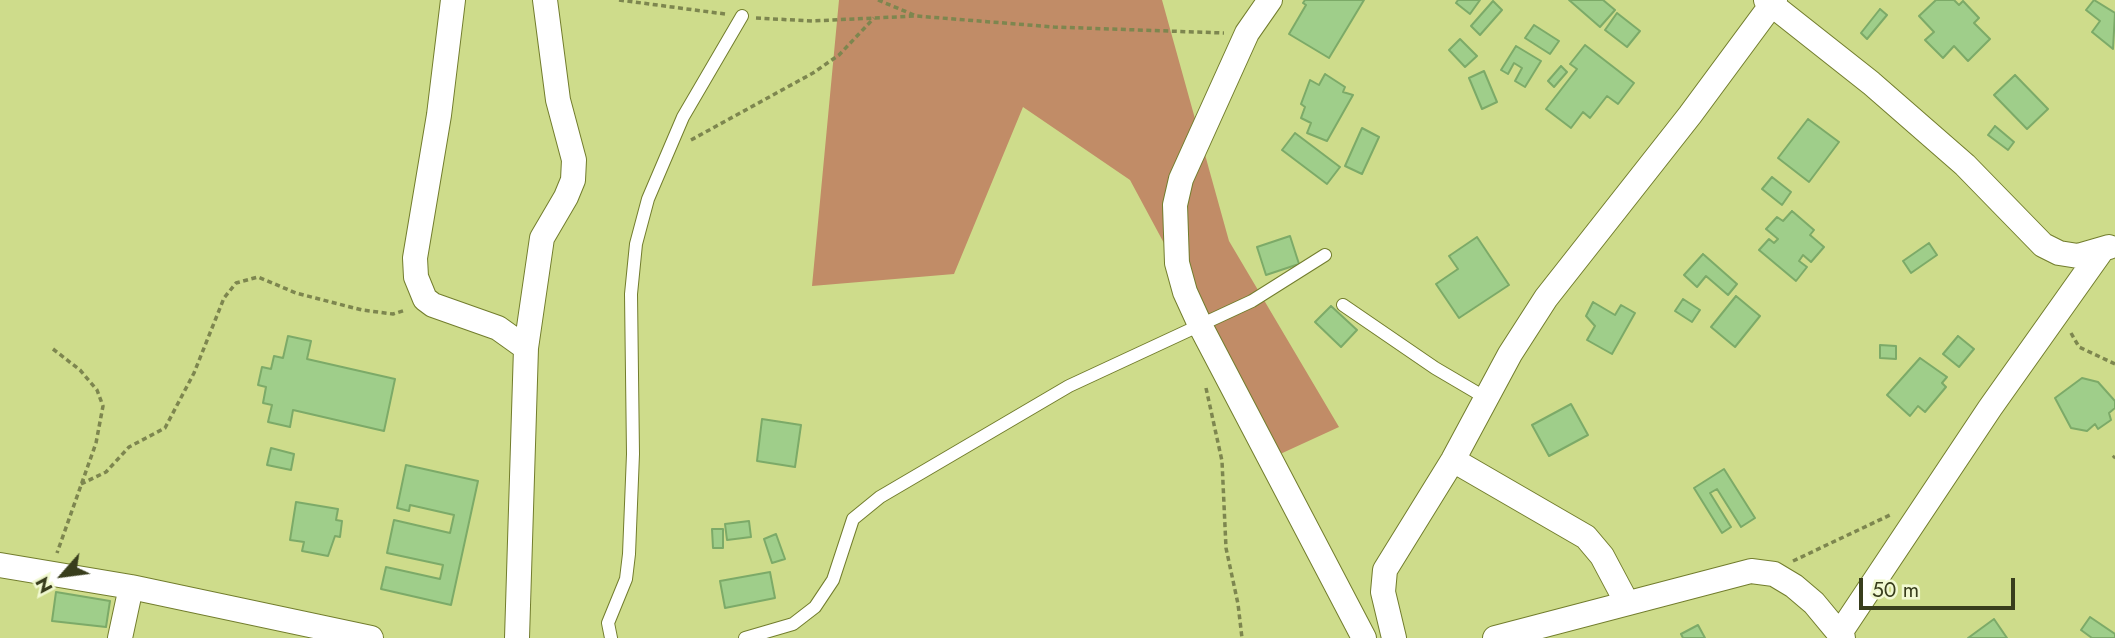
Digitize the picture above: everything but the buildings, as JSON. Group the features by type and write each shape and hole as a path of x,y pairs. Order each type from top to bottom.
{"street":[{"path":"453,0 439,115 415,258 418,287 433,305 498,328 526,348"},
{"path":"517,638 526,348 542,238 573,180 574,160 558,100 545,0"},
{"path":"1270,0 1247,33 1194,145 1174,205 1177,263 1185,292 1201,327 1364,638"},
{"path":"1394,638 1383,592 1385,569 1453,460 1486,398 1546,298 1690,115 1771,2 1871,83 1965,165 2043,245 2059,253 2078,256 2109,246"},
{"path":"1495,638 1751,571 1774,574 1814,603 1842,635 1990,408 2109,246"},
{"path":"1453,460 1586,537 1602,556 1626,603"},
{"path":"0,565 131,587 371,638"},
{"path":"120,638 131,587"}],"lane":[{"path":"611,638 608,623 626,579 629,554 633,454 631,294 636,244 648,198 667,153 700,84 742,16"},
{"path":"745,638 793,624 815,607 833,580 853,519 880,497 1069,386 1201,327 1293,278 1325,256"},
{"path":"1343,305 1435,369 1486,398"}],"path":[{"path":"619,0 792,21 916,16 1054,27 1247,33"},
{"path":"878,0 916,16"},
{"path":"667,153 813,73 839,55 874,18"},
{"path":"81,484 107,472 129,447 164,428 194,373 224,298 236,283 258,278 296,293 382,313 393,314 433,305"},
{"path":"2064,307 2072,335 2079,346 2115,364"},
{"path":"49,575 96,443 103,407 97,390 80,370 53,349"},
{"path":"1203,378 1222,461 1226,548 1242,638"},
{"path":"1774,574 1805,553 1899,511"}],"shaded area":[{"path":"839,0 1162,0 1229,241 1339,427 1278,455 1130,180 1023,107 954,274 812,286"}]}
